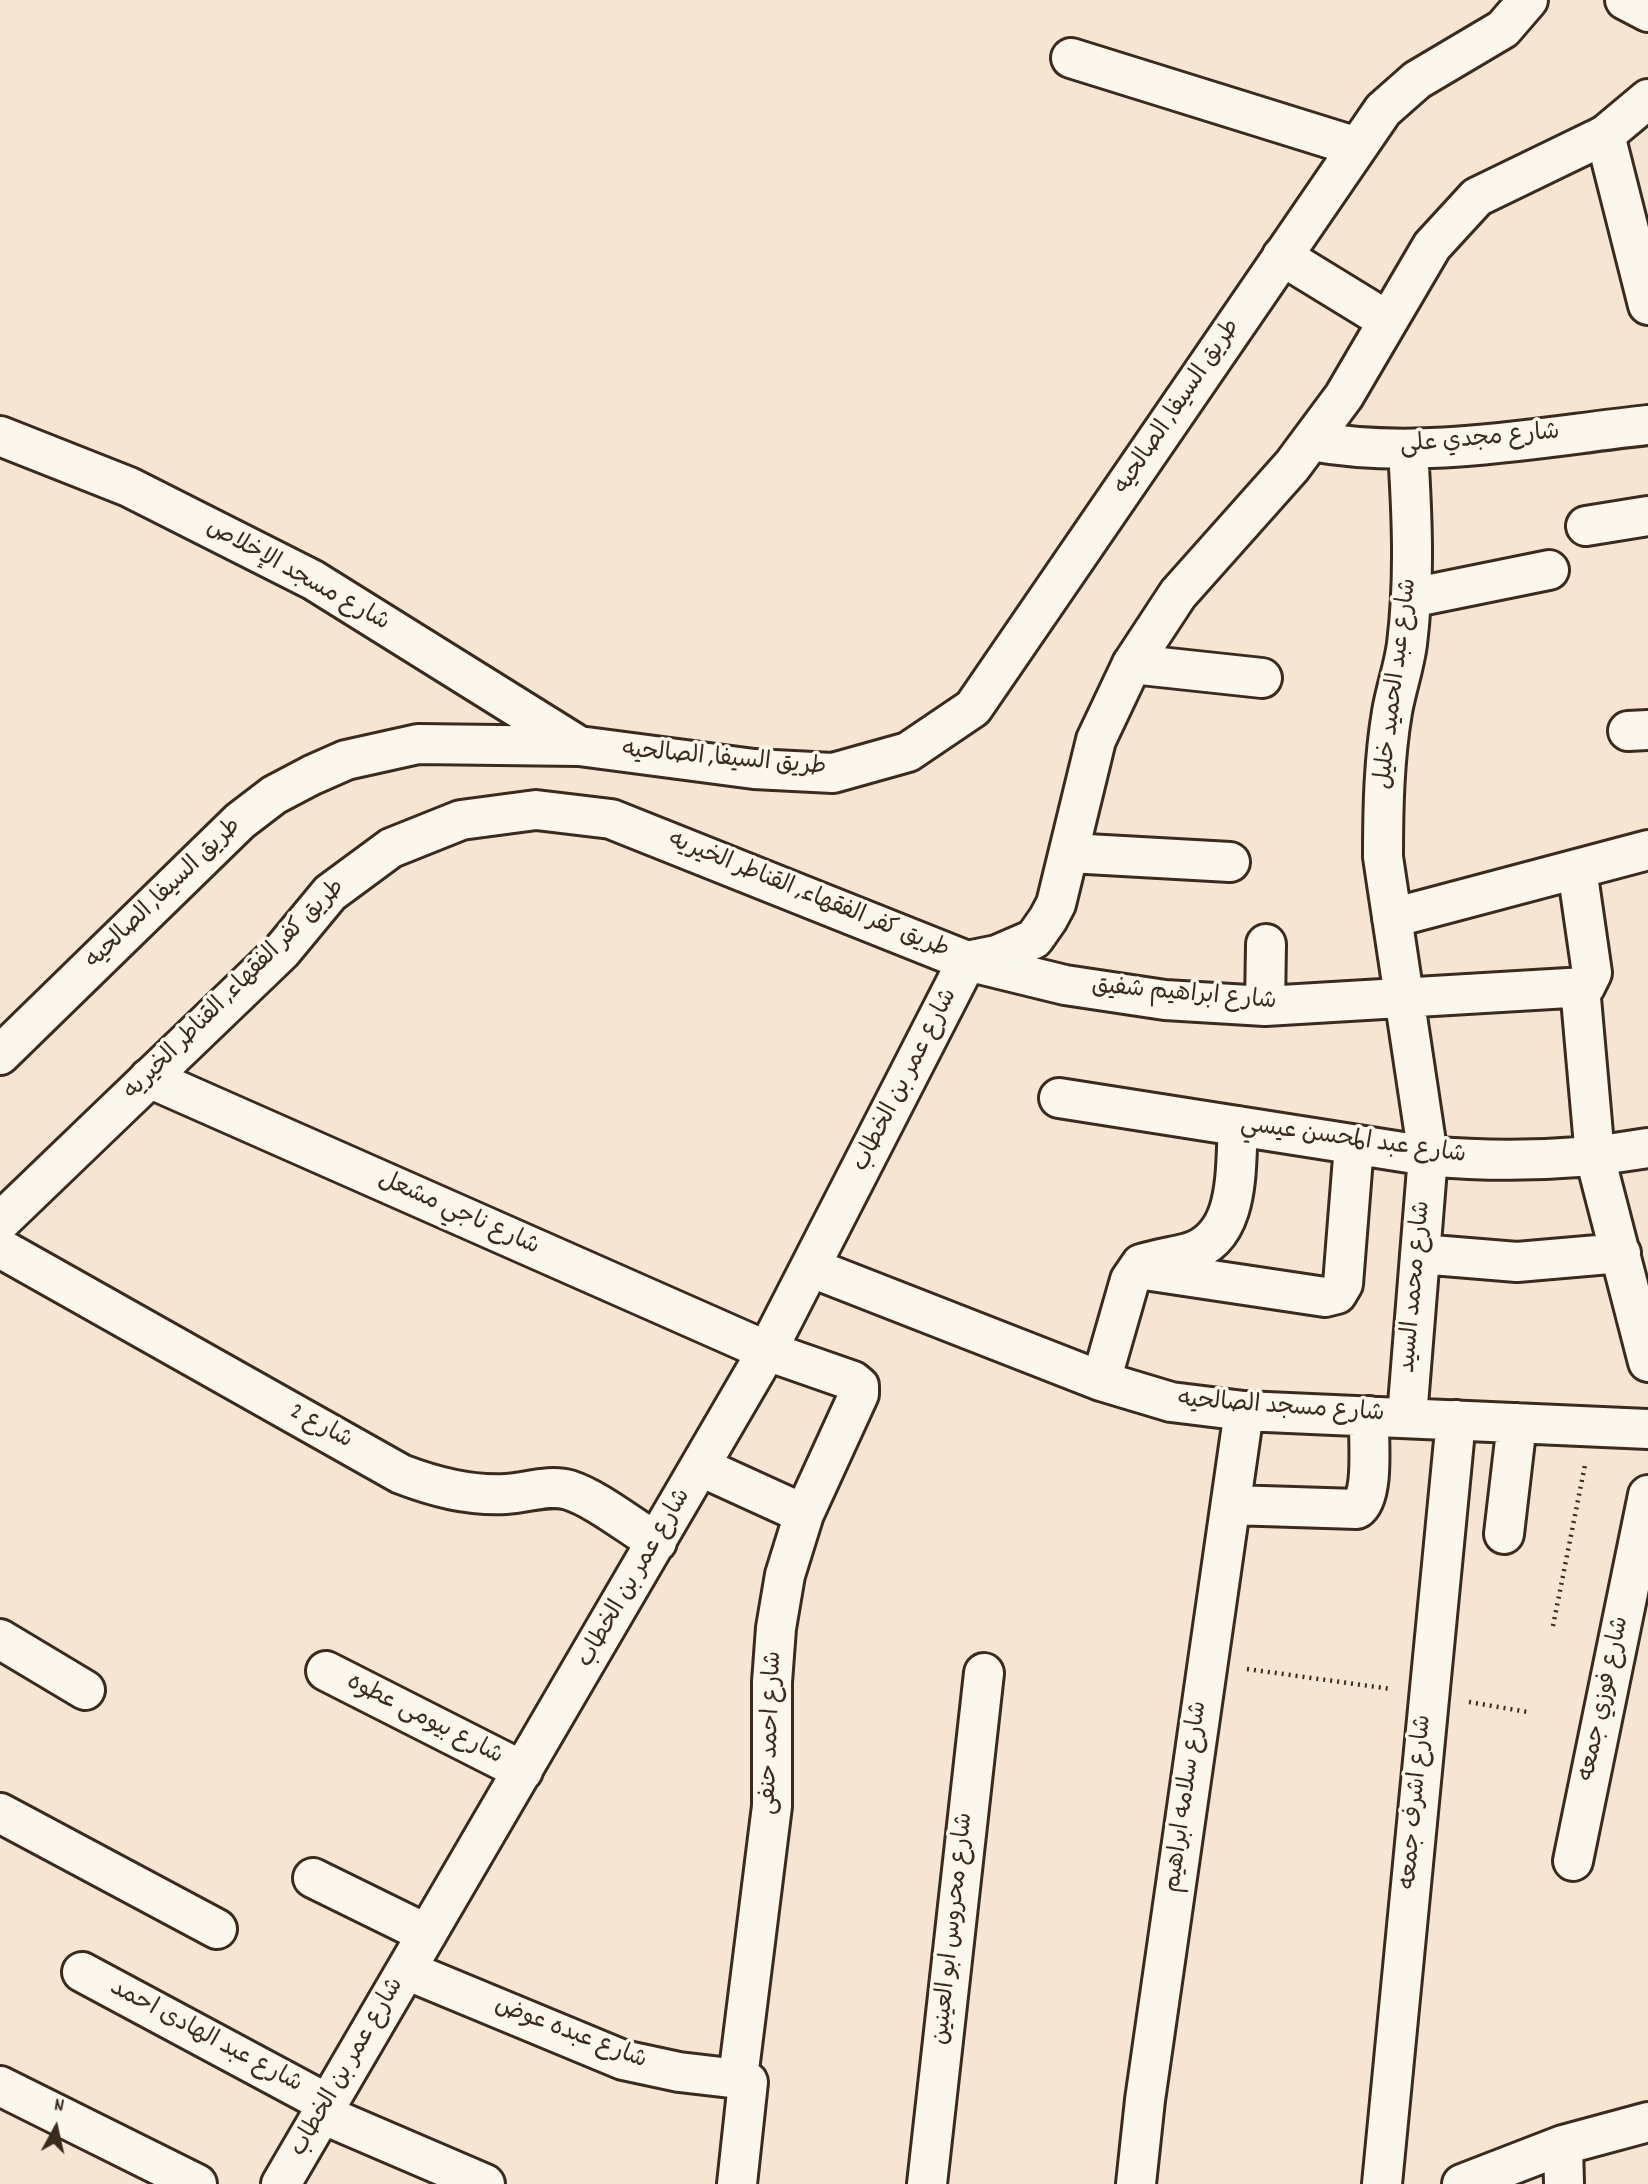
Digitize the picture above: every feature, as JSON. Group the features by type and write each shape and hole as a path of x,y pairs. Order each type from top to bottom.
{"street":[{"name":"طريق السيفا, الصالحيه","path":"0,1055 240,821 274,795 312,775 358,757 418,744 579,746 754,769 833,773 908,752 973,708 1383,110 1418,80 1503,29 1528,0"},
{"path":"1625,0 1648,12"},
{"path":"1071,58 1357,147"},
{"name":"طريق كفر الفقهاء, القناطر الخيريه","path":"0,1222 282,951 330,893 391,848 461,820 536,810 611,819 967,961 997,956 1034,939 1056,904 1096,740 1132,664 1178,594 1311,441 1344,396 1432,246 1477,197 1605,135 1648,99"},
{"path":"1605,135 1648,305"},
{"path":"1282,256 1388,321"},
{"name":"شارع مجدي على","path":"1311,441 1408,450 1648,425"},
{"name":"شارع مسجد الإخلاص","path":"0,436 130,487 313,580 579,746"},
{"name":"شارع عبد الحميد خليل","path":"1404,998 1383,857 1384,776 1392,710 1406,646 1411,598 1413,550 1408,450"},
{"path":"1586,526 1648,516"},
{"path":"1411,598 1549,570"},
{"path":"1132,664 1262,678"},
{"path":"1392,918 1648,850"},
{"path":"1069,853 1230,862"},
{"path":"1577,869 1592,973 1589,983 1580,987 1595,1157 1648,1362"},
{"path":"1265,1006 1266,944"},
{"name":"شارع ابراهيم شفيق","path":"967,961 1065,985 1165,1000 1265,1006 1580,987"},
{"name":"شارع عمر بن الخطاب","path":"281,2184 767,1352 967,961"},
{"name":"شارع محمد السيد","path":"1404,998 1428,1156 1407,1417"},
{"name":"شارع ناجي مشعل","path":"149,1078 767,1352"},
{"name":"شارع عبد المحسن عيسي","path":"1059,1098 1428,1156 1511,1161 1595,1157 1648,1148"},
{"path":"1101,1381 1130,1280 1141,1264 1160,1257 1189,1253 1213,1241 1229,1216 1235,1185 1238,1126"},
{"path":"1138,1269 1325,1297 1337,1294 1343,1284 1354,1144"},
{"name":"شارع 2","path":"0,1248 401,1474 435,1486 470,1493 505,1494 550,1488 570,1490 657,1542"},
{"path":"1420,1254 1517,1262 1621,1254"},
{"name":"شارع مسجد الصالحيه","path":"812,1268 1101,1381 1171,1402 1244,1411 1648,1429"},
{"name":"شارع احمد حنفى","path":"737,2184 748,2082 739,2079 772,1806 776,1628 785,1575 804,1514 859,1394 859,1386 853,1381 767,1352"},
{"name":"شارع سلامه ابراهيم","path":"1136,2184 1145,2100 1244,1411"},
{"path":"1231,1505 1357,1509 1364,1501 1368,1485 1369,1416"},
{"name":"شارع اشرف جمعه","path":"1381,2184 1456,1420"},
{"path":"1504,1534 1517,1423"},
{"path":"701,1467 804,1514"},
{"name":"شارع فوزي جمعه","path":"1573,1861 1639,1588 1648,1496"},
{"path":"0,1639 85,1690"},
{"name":"شارع بيومى عطوه","path":"326,1671 523,1771"},
{"name":"شارع محروس ابو العينين","path":"927,2184 984,1674"},
{"path":"0,1813 217,1929"},
{"path":"313,1878 427,1934"},
{"name":"شارع عبده عوض","path":"406,1970 623,2060 660,2069 739,2079"},
{"name":"شارع عبد الهادى احمد","path":"82,1972 325,2109 485,2184"},
{"path":"0,2086 197,2184"},
{"path":"1462,2184 1563,2145 1648,2122"},
{"path":"1563,2145 1564,2184"}],"path":[{"path":"1553,1626 1592,1426"},
{"path":"1208,1664 1429,1695 1528,1712"}]}
